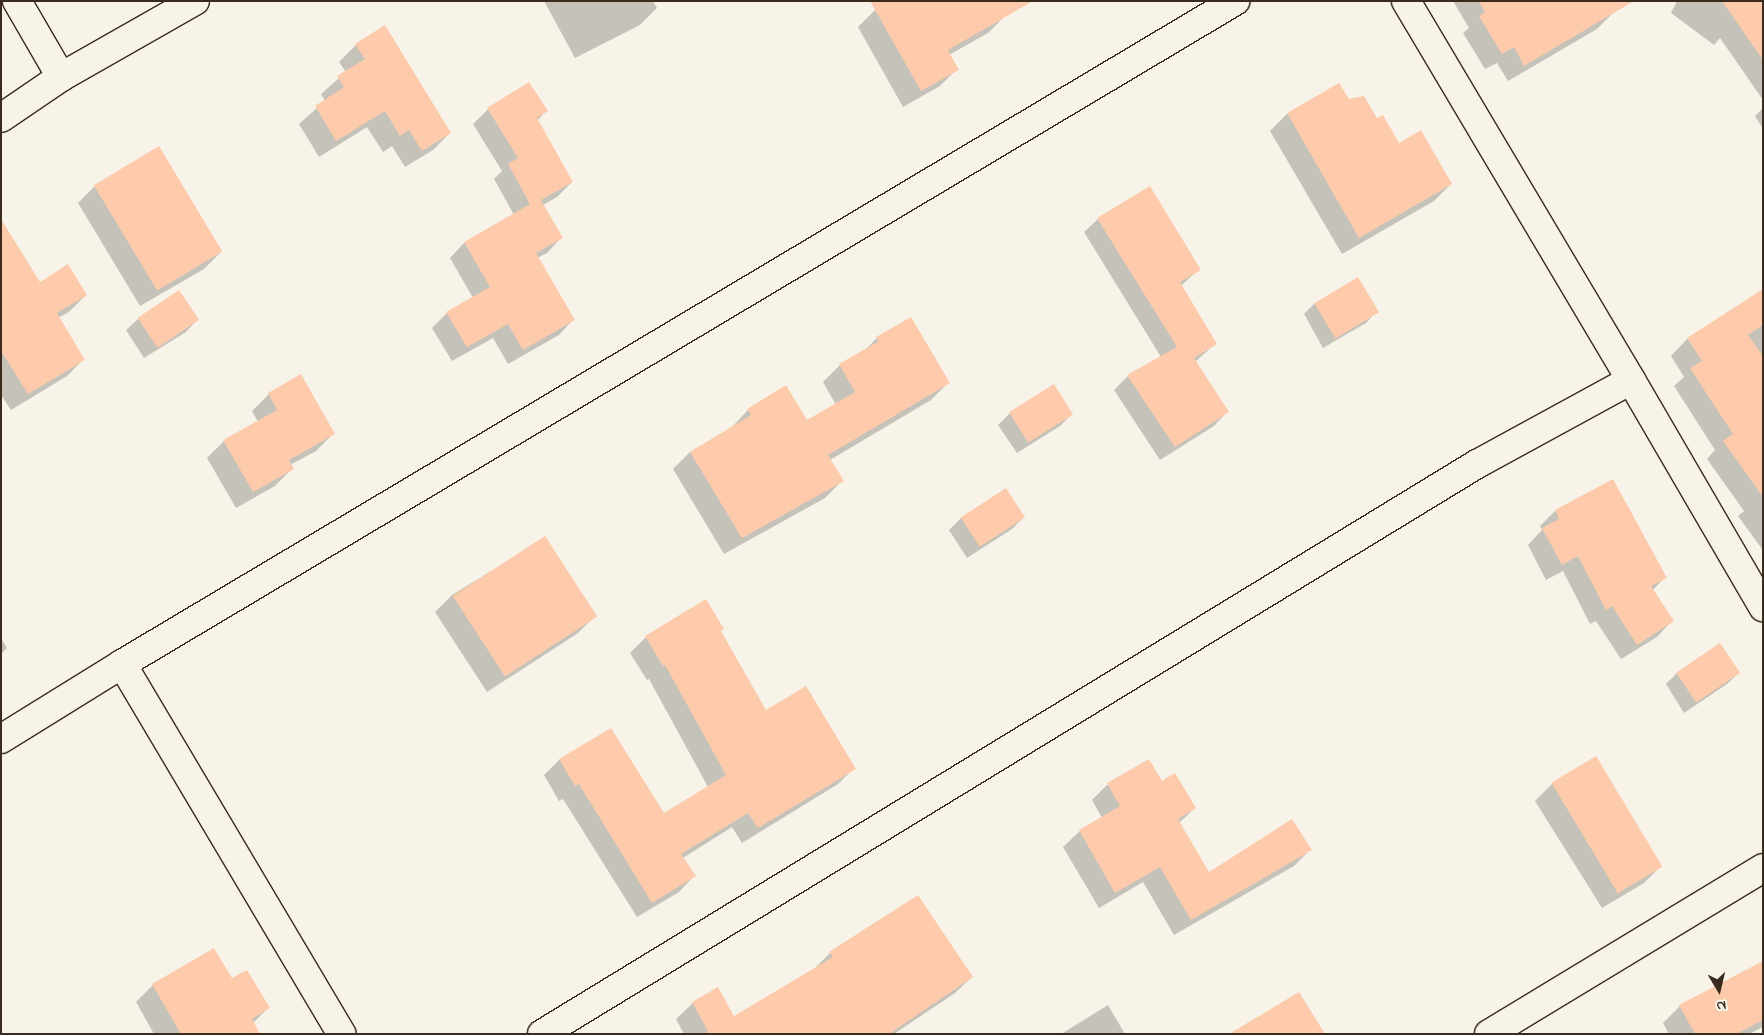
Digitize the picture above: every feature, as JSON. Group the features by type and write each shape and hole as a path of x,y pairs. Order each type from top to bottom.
{"street":[{"path":"18,1 61,77"},
{"path":"1,118 61,77 194,1"},
{"path":"1,739 122,664 1235,1"},
{"path":"1406,1 1763,607"},
{"path":"542,1034 1477,464 1631,380"},
{"path":"122,664 342,1034"},
{"path":"1489,1034 1763,868"}],"building":[{"path":"870,1 1033,1 948,50 959,70 921,91"},
{"path":"1479,1 1634,1 1524,66 1514,47 1502,54 1479,16 1485,12"},
{"path":"1722,1 1763,1 1763,60"},
{"path":"385,25 451,133 422,151 409,130 400,136 385,111 336,141 315,106 344,87 337,76 365,59 355,44"},
{"path":"529,82 548,111 537,118 573,182 541,200 563,238 536,253 575,320 523,350 508,324 467,347 446,312 490,287 464,242 530,204 508,164 518,158 487,108"},
{"path":"1339,83 1349,99 1364,96 1377,118 1383,115 1399,143 1421,130 1452,184 1359,238 1287,113"},
{"path":"159,146 222,251 157,291 94,185"},
{"path":"1150,186 1201,270 1180,282 1217,344 1194,358 1229,412 1175,447 1127,375 1177,347 1097,218"},
{"path":"1,219 40,282 68,264 87,295 57,313 85,360 28,394 1,351"},
{"path":"1358,277 1379,312 1335,338 1314,303"},
{"path":"1763,289 1763,325 1748,335 1763,356 1763,497 1723,441 1733,434 1690,368 1702,361 1687,338"},
{"path":"179,290 199,320 158,348 138,318"},
{"path":"911,317 950,383 828,455 844,481 742,538 690,452 751,415 747,409 786,385 807,420 855,392 839,364 879,341 876,337"},
{"path":"301,374 335,434 289,460 294,469 253,492 223,440 277,410 268,393"},
{"path":"1054,384 1073,415 1028,443 1009,412"},
{"path":"1613,479 1667,578 1651,586 1674,621 1637,645 1612,606 1606,610 1578,556 1562,565 1542,528 1559,519 1555,510"},
{"path":"1006,488 1025,517 980,547 961,517"},
{"path":"545,536 597,617 505,676 453,596"},
{"path":"706,599 724,629 721,631 766,710 806,686 856,769 758,828 748,813 681,854 696,876 652,903 579,784 575,786 559,759 611,728 664,813 726,775 665,665 663,666 645,636"},
{"path":"1720,643 1740,673 1696,702 1676,673"},
{"path":"1596,756 1662,867 1618,893 1551,783"},
{"path":"1149,759 1162,781 1175,773 1196,808 1178,819 1209,872 1292,819 1312,850 1191,920 1160,867 1115,893 1079,830 1120,806 1107,783"},
{"path":"918,895 973,977 889,1034 704,1034 708,1031 692,1002 718,987 734,1016 833,957 829,952"},
{"path":"214,948 232,978 247,970 270,1008 252,1019 260,1034 181,1034 152,984"},
{"path":"1763,961 1763,1020 1736,1034 1695,1034 1679,1005"},
{"path":"1299,992 1325,1034 1229,1034"}]}
